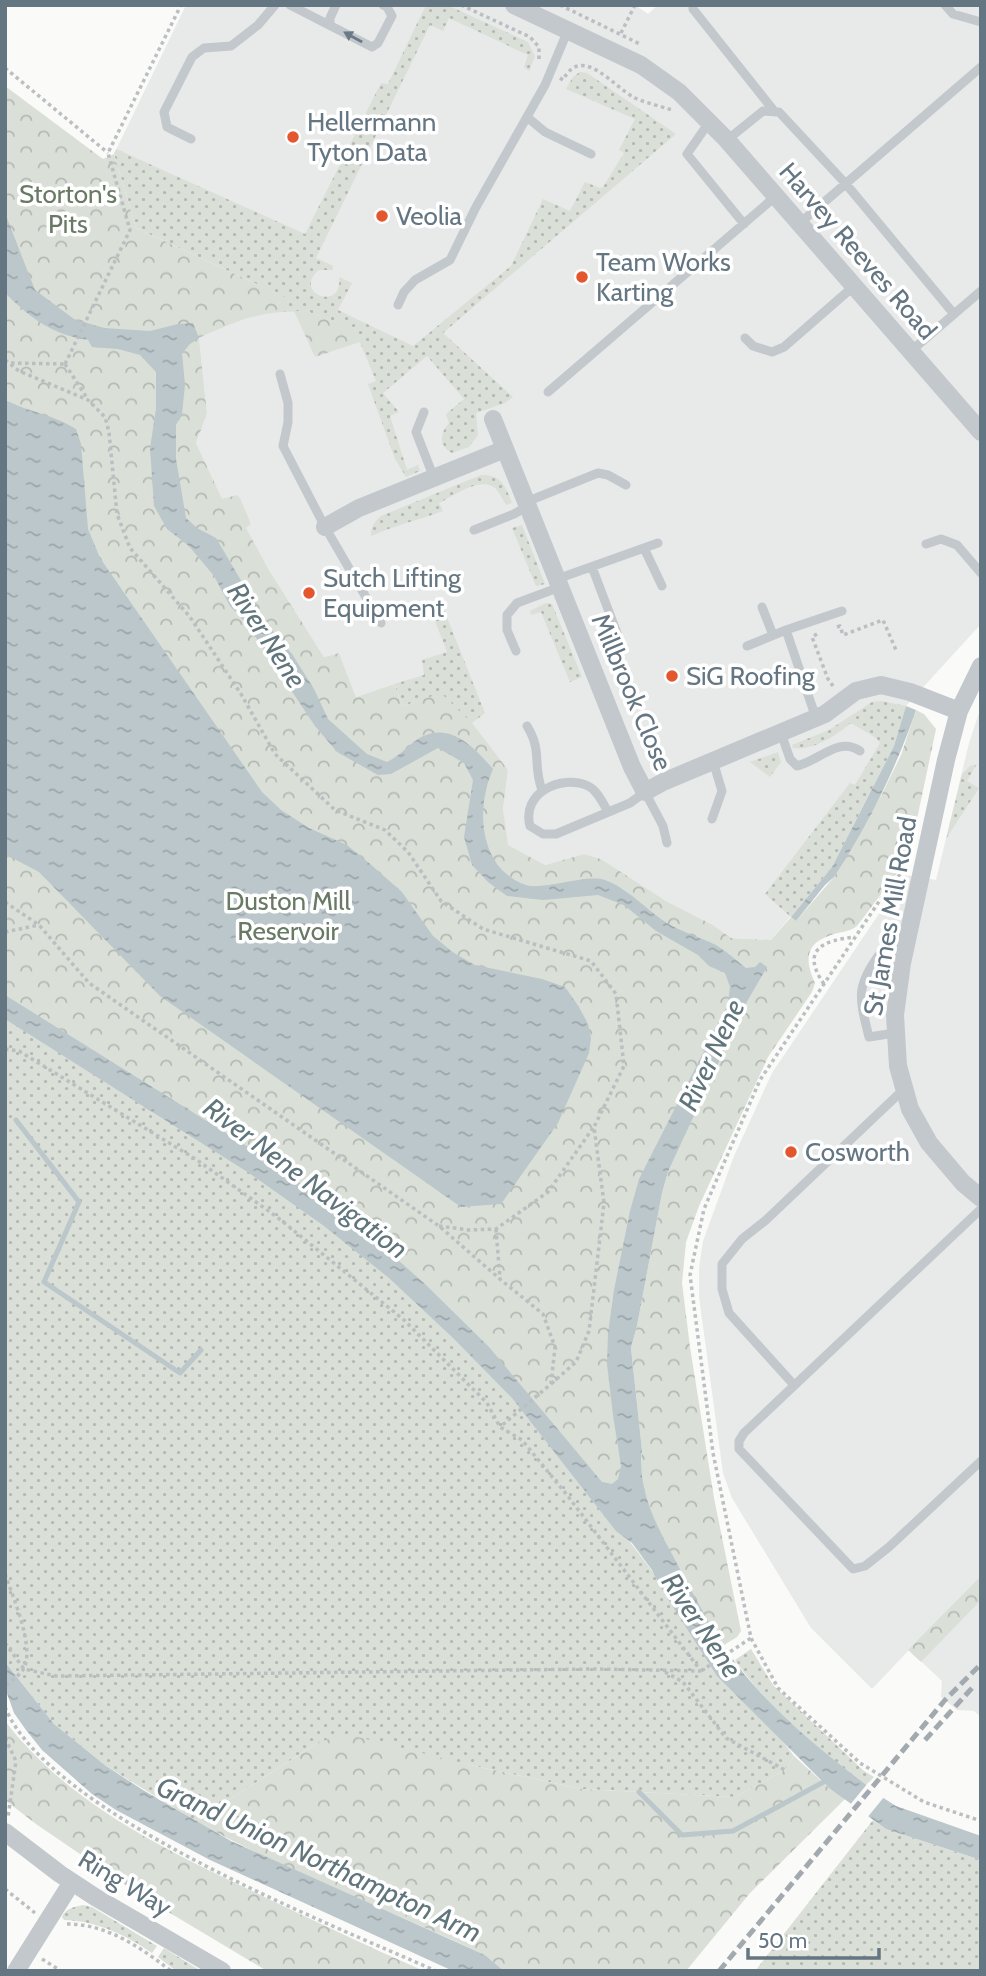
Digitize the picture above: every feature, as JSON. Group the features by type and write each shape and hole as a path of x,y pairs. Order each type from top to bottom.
{"street":[{"name":"Harvey Reeves Road","path":"514,5 613,50 652,72 695,106 981,432"},
{"name":"Millbrook Close","path":"493,419 632,767 645,792 825,715 856,691 881,685 910,692 959,711"},
{"path":"325,527 359,508 505,449"},
{"name":"St James Mill Road","path":"981,666 959,711 946,760 902,963 895,1015 898,1066 910,1109 929,1143 963,1183 981,1198"},
{"name":"Ring Way","path":"6,1833 72,1882 222,1971"},
{"path":"16,1971 72,1882"}],"lane":[{"path":"191,139 167,127 164,112 192,57 204,48 231,46 258,25 275,5"},
{"path":"290,5 372,47 378,43 392,16 383,5"},
{"path":"330,25 336,5"},
{"path":"693,5 693,9 775,112"},
{"path":"945,5 953,14 981,22"},
{"path":"398,305 404,292 415,280 450,260 476,207 547,81 568,30"},
{"path":"800,223 981,67"},
{"path":"727,140 763,111 779,112 846,184 954,314"},
{"path":"527,117 545,132 591,154"},
{"path":"710,121 687,154 744,224"},
{"path":"548,392 776,196"},
{"path":"745,338 753,346 772,352 784,347 854,286"},
{"path":"911,351 981,291"},
{"path":"280,374 288,403 284,446 325,527 381,623"},
{"path":"424,412 416,432 434,478"},
{"path":"474,530 514,514 527,504 598,473 608,475 626,485"},
{"path":"926,544 941,539 957,545 981,573"},
{"path":"516,651 507,630 507,615 517,603 592,567 658,543"},
{"path":"645,548 662,586"},
{"path":"592,567 617,633"},
{"path":"762,607 773,635"},
{"path":"747,646 842,611"},
{"path":"786,630 816,718"},
{"path":"527,726 538,751 536,765 542,790"},
{"path":"781,733 790,759 797,766 842,745 852,746 860,751"},
{"path":"712,819 722,791 713,761"},
{"path":"608,812 591,787 577,783 542,790 532,800 527,817 530,826 543,834 556,834 630,803 645,792 663,826 667,843"},
{"path":"882,951 861,983 861,1007 869,1037 895,1034"},
{"path":"794,1385 729,1313 722,1289 722,1264 742,1239 766,1220 904,1089"},
{"path":"981,1209 744,1433 739,1449 853,1569 865,1566 889,1547 981,1461"}],"path":[{"path":"108,153 181,5"},
{"path":"461,5 530,37 539,47 537,68"},
{"path":"613,50 635,5"},
{"path":"564,80 571,67 581,64 594,69 634,97 675,111 695,106"},
{"path":"5,68 108,153 130,230 65,364"},
{"path":"7,362 65,364"},
{"path":"7,362 19,371 88,400"},
{"path":"65,364 88,400 105,417 109,432 117,514 130,548 190,617 241,694 275,754 335,810 385,830 408,852 441,901 483,929 591,961 616,994 624,1066 594,1127 548,1192 496,1229 469,1230 439,1226"},
{"path":"837,691 828,679 812,637 840,626 843,635 883,620 896,650"},
{"path":"5,902 39,925 89,983 439,1226 543,1314 555,1347 551,1385"},
{"path":"5,932 39,925"},
{"path":"824,984 814,970 813,963 817,952 825,943 835,939 855,937"},
{"path":"5,1049 19,1051 197,1160 277,1217 404,1320 487,1403 500,1427 522,1440 701,1671"},
{"path":"500,1427 576,1362 589,1331 604,1203 594,1127"},
{"path":"496,1229 500,1280"},
{"path":"5,1574 16,1604 27,1650 24,1669 5,1686"},
{"path":"5,1643 24,1669 56,1676 595,1669 701,1671 751,1638 778,1688 860,1763 924,1802 981,1822"},
{"path":"663,1671 683,1682 726,1738 785,1770"},
{"path":"5,1707 10,1719 31,1746 86,1796 127,1822 278,1900 436,1971"},
{"path":"5,1738 16,1760 6,1833"},
{"path":"5,1889 47,1923 99,1928 143,1949 171,1971"}],"shaded area":[{"path":"186,5 635,5 648,14 658,5 981,5 981,624 906,706 894,746 811,891 771,940 731,938 713,925 666,901 601,859 584,854 545,865 507,845 503,809 508,770 394,684 356,697 339,653 324,657 269,570 245,527 251,524 237,495 222,500 196,443 207,414 199,338 266,312 284,312 114,154"},
{"path":"981,707 981,1717 974,1711 957,1710 941,1697 942,1681 909,1650 872,1689 811,1628 732,1498 723,1473 699,1297 699,1268 703,1241 734,1156 772,1073 905,875 936,880 969,743"}],"green space":[{"path":"426,5 447,5 528,42 535,56 529,71 524,67 528,55 449,18 443,31 430,25 316,258 333,266 333,270 319,270 312,278 311,286 314,292 327,297 334,294 338,288 339,277 352,283 338,310 413,346 511,266 543,199 570,211 585,182 603,187 624,153 619,150 635,119 566,89 573,77 580,72 587,73 676,134 443,333 513,397 505,403 476,413 478,435 469,447 452,453 443,443 442,435 449,423 446,414 464,399 427,356 383,393 399,412 390,416 407,470 418,465 420,471 406,477 395,459 368,384 376,381 354,328 306,311 284,312 289,299 136,228 114,154 116,149 305,234 381,83 388,84"},
{"name":"Duston Mill Reservoir","path":"5,86 103,159 114,154 136,228 289,299 284,312 251,318 199,338 207,414 196,443 222,499 237,495 240,498 251,524 246,528 324,657 339,653 356,697 394,684 403,706 441,693 472,723 508,770 503,809 508,845 545,865 584,854 601,859 666,901 713,925 731,938 771,940 791,917 796,921 834,877 882,794 901,755 916,710 924,714 936,729 909,857 857,926 822,939 811,948 809,967 815,983 812,992 768,1057 699,1206 686,1242 682,1283 690,1347 714,1498 741,1631 724,1645 677,1568 648,1505 641,1478 642,1450 631,1348 668,1172 749,995 657,1168 624,1315 631,1514 366,1252 199,1130 5,1012"},
{"path":"294,311 306,311 354,328 360,342 315,357"},
{"path":"481,475 498,479 512,503 506,505 497,490 491,486 476,485 439,503 443,511 371,536 373,525 381,516"},
{"path":"522,525 545,584 536,586 512,528"},
{"path":"546,603 552,604 582,677 570,682 541,612 531,615 530,611"},
{"path":"442,605 485,713 472,723 441,694 403,706 394,684 424,675 422,660 447,652 430,608"},
{"path":"872,702 906,706 894,746 832,867 791,917 765,894 850,783 855,785 880,743 851,723 816,745 793,748 792,745 829,730"},
{"path":"778,752 781,762 770,777 750,762"},
{"path":"977,764 967,781 979,788 946,839 962,774 970,766"},
{"path":"5,1012 199,1130 366,1252 538,1422 794,1756 785,1770 735,1797 582,1789 470,1765 319,1742 196,1821 106,1766 54,1724 5,1662"},
{"path":"981,1576 981,1600 921,1662 908,1650"},
{"path":"751,1649 773,1685 864,1771 874,1777 866,1785 795,1728 762,1695 735,1660"},
{"path":"5,1721 58,1777 119,1821 185,1858 424,1971 267,1971 140,1895 5,1800"},
{"path":"346,1734 582,1789 735,1797 785,1770 794,1756 829,1788 846,1798 750,1893 686,1971 504,1971 485,1955 266,1857 196,1821 319,1742"},
{"path":"873,1820 886,1829 981,1860 981,1971 755,1971"},
{"path":"83,1905 92,1907 157,1946 152,1953 111,1930 64,1920 62,1917 71,1908"},
{"path":"164,1948 201,1971 176,1971 158,1957"}],"water":[{"name":"River Nene","path":"5,213 35,290 74,319 104,328 150,331 193,323 199,338 182,353 185,385 182,414 176,425 176,459 186,518 197,528 216,538 266,623 292,654 314,689 328,719 367,754 387,762 429,734 450,734 478,752 493,769 483,808 488,848 502,870 514,880 530,886 539,886 589,879 605,880 629,894 667,923 716,945 746,968 755,967 760,962 767,967 745,1005 668,1172 662,1193 631,1348 645,1492 660,1531 706,1617 734,1661 760,1692 811,1741 885,1799 896,1806 981,1836 981,1860 886,1829 829,1788 717,1676 652,1570 632,1543 616,1531 512,1398 389,1278 324,1226 249,1173 5,1019 5,995 266,1158 364,1230 425,1284 489,1347 602,1482 612,1484 618,1479 621,1466 607,1364 608,1333 630,1211 639,1179 728,1004 730,987 725,973 709,966 698,955 656,931 624,905 598,895 543,900 507,896 488,882 472,865 464,837 473,780 464,763 438,748 391,774 378,775 337,752 315,726 247,624 230,606 214,576 189,546 167,529 154,506 150,448 156,409 156,372 140,355 118,349 92,347 88,340 53,329 33,318 5,293"},
{"name":"Duston Mill Reservoir","path":"5,400 76,429 81,444 88,529 100,558 262,792 281,810 309,828 347,845 369,863 402,892 433,936 454,953 475,965 542,979 565,987 579,1007 588,1024 591,1038 589,1053 558,1123 501,1204 461,1207 160,996 39,872 5,854"},
{"path":"906,706 916,710 900,754 880,796 834,877 796,921 791,917 832,867 894,746"},
{"path":"5,1662 54,1724 106,1766 143,1790 231,1841 485,1955 504,1971 453,1971 210,1860 116,1810 92,1794 42,1750 26,1730 14,1713 5,1688"}],"pier":[{"path":"868,1783 885,1796 866,1819 849,1806"}],"waterway":[{"path":"16,1120 79,1202 44,1282 180,1373 201,1350"},
{"path":"639,1792 682,1835 733,1831 829,1779"}],"railway":[{"path":"719,1971 945,1700 981,1664"},
{"path":"925,1740 972,1688"}],"place":[{"name":"Hellermann Tyton Data","path":"293,137"},
{"name":"Veolia","path":"382,216"},
{"name":"Team Works Karting","path":"582,277"},
{"name":"Sutch Lifting Equipment","path":"309,593"},
{"name":"SiG Roofing","path":"672,676"},
{"name":"Cosworth","path":"791,1152"}],"park label":[{"name":"Storton's Pits","path":"68,209"}],"water label":[{"name":"River Nene Navigation","path":"306,1178"},
{"name":"Grand Union Northampton Arm","path":"319,1859"}]}
